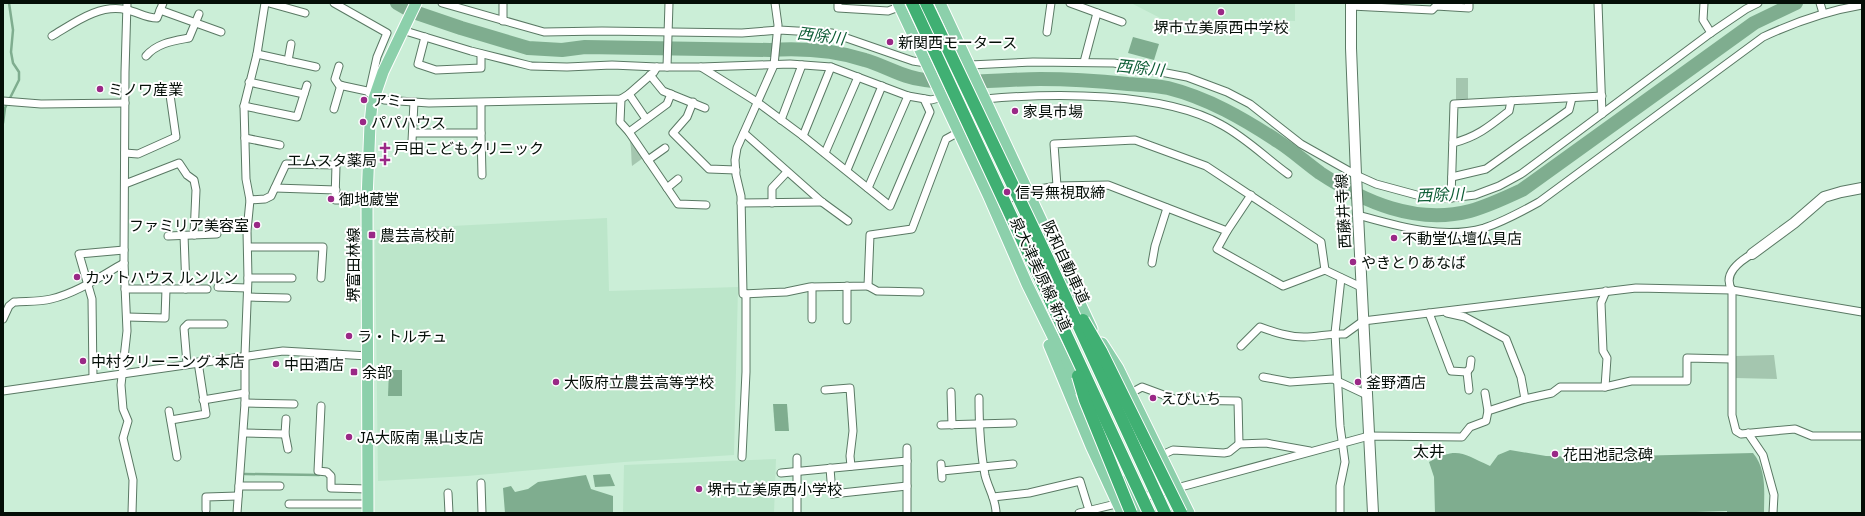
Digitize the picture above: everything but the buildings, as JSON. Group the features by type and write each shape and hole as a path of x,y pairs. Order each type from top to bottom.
{"highway":[{"name":"阪和自動車道","path":"912,3 1149,513"},
{"name":"阪和自動車道","path":"926,3 1046,255 1165,513"},
{"path":"1046,255 1101,351 1181,513"},
{"path":"1067,337 1085,400 1131,513"}],"main road":[{"name":"堺富田林線","path":"368,508 367,200 372,94 416,3"},
{"name":"泉大津美原線 新道","path":"940,3 1094,331 1174,513"},
{"name":"西藤井寺線","path":"1351,4 1351,48 1356,178 1373,513"},
{"name":"泉大津美原線 新道","path":"898,5 993,205 1027,284 1139,513"},
{"path":"1752,254 1794,224 1824,197 1862,188"},
{"path":"1027,284 1031,300 1076,409 1120,508"},
{"path":"1094,331 1118,368 1162,455 1189,513"}],"street":[{"path":"52,36 96,11 126,6 147,18 157,18 163,3"},
{"path":"237,513 244,433 245,355 248,297 247,232 250,200 246,179 244,106 257,54 265,3"},
{"path":"269,3 305,13"},
{"path":"334,3 387,33 377,57 372,94"},
{"path":"442,3 544,32 742,33 777,30 832,33 927,65"},
{"path":"503,3 503,21"},
{"path":"667,67 668,3"},
{"path":"742,457 746,372 746,294 743,294 741,203 735,160 737,148 774,65 777,30 775,3"},
{"path":"838,3 838,8 888,11 898,5"},
{"path":"1047,32 1051,3"},
{"path":"1070,3 1122,22"},
{"path":"1351,4 1432,10 1436,6 1469,8 1469,3"},
{"path":"1598,3 1602,114"},
{"path":"1704,3 1703,20 1711,33"},
{"path":"970,66 1033,62 1114,63 1188,77 1250,104 1301,144 1356,178 1424,197 1451,198 1476,195 1521,174 1711,33 1744,6 1758,3"},
{"path":"126,6 124,263 127,317 121,385 123,409 128,421 123,438 133,480 132,513"},
{"path":"1358,212 1435,232 1462,232 1476,229 1512,216 1539,202 1763,37 1804,19 1822,8 1862,6"},
{"path":"160,10 221,32"},
{"path":"1084,62 1097,13"},
{"path":"146,56 150,51 162,44 189,38 199,14"},
{"path":"403,28 425,37 481,54 531,66 567,67 612,65 701,67 802,65 831,67 908,96 931,100 942,96"},
{"path":"425,37 418,64 436,70 481,68 481,54"},
{"path":"288,61 291,44"},
{"path":"257,54 316,67"},
{"path":"780,120 802,65"},
{"path":"339,66 335,80 341,85 372,94 384,100 481,103 613,97 621,98 630,94 650,76 656,67"},
{"path":"701,67 757,102 847,170 890,206 930,112 924,99"},
{"path":"803,136 831,67"},
{"path":"650,76 663,91 706,108"},
{"path":"825,153 858,76"},
{"path":"249,82 304,94"},
{"path":"244,106 297,117 307,85"},
{"path":"334,109 341,85"},
{"path":"847,170 882,86"},
{"path":"125,153 138,154 176,138 169,88"},
{"path":"630,94 646,119"},
{"path":"629,132 667,104 671,94"},
{"path":"984,97 1045,94 1134,100 1164,105 1204,116 1222,124 1288,174"},
{"path":"868,188 908,96"},
{"path":"1451,198 1454,104 1602,96"},
{"path":"621,98 620,122 629,132 678,204 706,205"},
{"path":"1452,177 1486,170 1568,110 1572,98"},
{"path":"3,101 41,104 125,102"},
{"path":"1453,143 1468,140 1480,134 1509,111 1511,101"},
{"path":"412,141 414,102"},
{"path":"693,102 687,117 673,133 709,169 736,170"},
{"path":"481,103 482,175"},
{"path":"868,286 870,235 912,229 946,139 959,132"},
{"path":"413,133 481,133"},
{"path":"744,133 822,202 848,221"},
{"path":"245,138 280,145"},
{"path":"1057,186 1054,144 1134,140 1206,166 1321,242 1325,270"},
{"path":"648,160 665,148"},
{"path":"125,184 179,163 187,175 194,180 196,190 194,235"},
{"path":"250,200 265,199 271,196 286,164 336,165 335,200 367,200"},
{"path":"772,203 772,188 787,172"},
{"path":"667,188 678,179"},
{"path":"993,205 1028,191 1057,186 1108,185 1227,231"},
{"path":"275,188 336,190"},
{"path":"1251,195 1217,249 1283,286 1325,270 1361,287"},
{"path":"741,203 822,202"},
{"path":"1152,264 1155,246 1167,208"},
{"path":"168,236 217,234"},
{"path":"184,235 186,289"},
{"path":"248,247 323,247 321,278"},
{"path":"92,378 92,299 79,254 124,250"},
{"path":"1752,254 1734,267 1730,274 1729,285 1732,290 1732,414 1736,431 1741,434 1795,429 1812,436 1862,436"},
{"path":"3,319 9,306 14,302 50,300 76,291 124,263"},
{"path":"248,278 292,278"},
{"path":"1340,513 1340,486 1345,462 1344,443 1340,426 1335,334 1341,278"},
{"path":"847,286 847,320"},
{"path":"746,294 786,292 812,287 847,286 868,286 877,290 920,292"},
{"path":"218,287 247,288"},
{"path":"812,287 812,319"},
{"path":"1241,346 1260,327 1283,335 1304,337 1345,334 1363,321 1636,288 1732,290 1862,312"},
{"path":"125,289 207,289"},
{"path":"127,317 165,318 166,289"},
{"path":"1605,387 1607,358 1603,351 1601,303 1606,291"},
{"path":"248,297 287,298"},
{"path":"1441,311 1465,316 1506,339 1521,377 1525,399"},
{"path":"1428,313 1451,371 1467,372"},
{"path":"187,364 184,328 188,324 224,324"},
{"path":"3,391 245,355 283,351 368,356"},
{"path":"1488,411 1525,399 1552,393 1560,387 1605,387 1631,382 1687,380 1687,358 1731,359"},
{"path":"1469,390 1467,372 1470,368 1471,360"},
{"path":"171,420 206,414 198,362"},
{"path":"1263,377 1290,382 1338,380 1358,392 1367,395"},
{"path":"1131,393 1142,387 1177,400 1238,401 1239,444"},
{"path":"824,390 850,388 853,431 850,456 851,466"},
{"path":"951,392 952,425"},
{"path":"204,400 245,393"},
{"path":"1079,513 1120,508 1133,500 1369,436 1462,437 1470,427 1486,421 1488,411 1485,393"},
{"path":"979,398 979,424 983,467 985,477 993,497 996,513"},
{"path":"245,402 294,404"},
{"path":"321,406 318,472 326,472 331,476 331,488 368,489"},
{"path":"169,411 177,457"},
{"path":"286,419 285,434 288,449"},
{"path":"941,426 1013,422"},
{"path":"244,433 285,434"},
{"path":"1748,433 1763,455 1774,495 1773,513"},
{"path":"1162,455 1173,450 1224,453 1230,452 1239,444 1266,443 1313,452"},
{"path":"907,448 907,513"},
{"path":"797,458 797,513"},
{"path":"780,473 907,461"},
{"path":"942,471 1013,464"},
{"path":"830,468 832,494 907,486"},
{"path":"993,497 1029,493 1080,481 1094,511"},
{"path":"481,483 482,513"},
{"path":"239,486 280,486"},
{"path":"448,493 449,513"},
{"path":"206,510 206,497 238,496"},
{"path":"289,504 368,508"}],"shaded area":[{"name":"堺市立美原西中学校","path":"1131,3 1295,3 1295,21 1253,19 1239,21 1164,20"},
{"path":"1133,37 1159,44 1154,60 1128,53"},
{"path":"1456,78 1468,78 1468,100 1456,101"},
{"path":"629,138 643,158 632,166 631,149"},
{"name":"大阪府立農芸高等学校","path":"607,218 609,291 738,287 734,455 624,462 467,476 378,481 375,230"},
{"path":"1774,355 1777,379 1735,378 1735,356"},
{"path":"389,370 402,370 402,396 388,396"},
{"path":"773,404 787,404 789,431 775,431"},
{"path":"1510,450 1546,456 1590,457 1753,453 1761,467 1763,474 1764,513 1727,513 1727,511 1665,513 1435,513 1434,477 1429,462 1447,454 1454,453 1466,455 1490,466 1498,455"},
{"name":"堺市立美原西小学校","path":"776,459 774,513 623,513 624,465"},
{"path":"610,474 615,486 595,487 593,475"},
{"path":"586,475 591,489 613,496 613,513 505,513 503,488 511,486 515,492 528,489 538,482"}],"waterway":[{"path":"3,123 5,108 19,80 19,72 13,63 11,52 13,30 9,3"},
{"name":"西除川","path":"397,3 411,11 528,48 562,50 585,47 770,50 794,49 842,54 873,62 909,77 925,80 954,82 1062,79 1148,85 1168,88 1197,97 1239,117 1266,133 1320,173 1354,193 1391,208 1410,213 1430,215 1450,215 1470,211 1522,190 1754,23 1796,3"},
{"path":"245,474 319,475"}],"place":[{"name":"堺市立美原西中学校","path":"1221,12"},
{"name":"新関西モータース","path":"890,42"},
{"name":"ミノワ産業","path":"100,89"},
{"name":"アミー","path":"364,100"},
{"name":"家具市場","path":"1015,111"},
{"name":"パパハウス","path":"363,122"},
{"name":"戸田こどもクリニック","path":"385,148"},
{"name":"エムスタ薬局","path":"385,160"},
{"name":"信号無視取締","path":"1007,192"},
{"name":"御地蔵堂","path":"331,199"},
{"name":"ファミリア美容室","path":"257,225"},
{"name":"農芸高校前","path":"372,235"},
{"name":"不動堂仏壇仏具店","path":"1394,238"},
{"name":"やきとりあなば","path":"1353,262"},
{"name":"カットハウス ルンルン","path":"77,277"},
{"name":"ラ・トルチュ","path":"349,336"},
{"name":"中村クリーニング 本店","path":"83,361"},
{"name":"中田酒店","path":"276,364"},
{"name":"余部","path":"354,372"},
{"name":"大阪府立農芸高等学校","path":"556,382"},
{"name":"釜野酒店","path":"1358,382"},
{"name":"えびいち","path":"1153,398"},
{"name":"JA大阪南 黒山支店","path":"349,437"},
{"name":"花田池記念碑","path":"1555,454"},
{"name":"堺市立美原西小学校","path":"699,489"}],"district":[{"name":"太井","path":"1429,451"}]}
